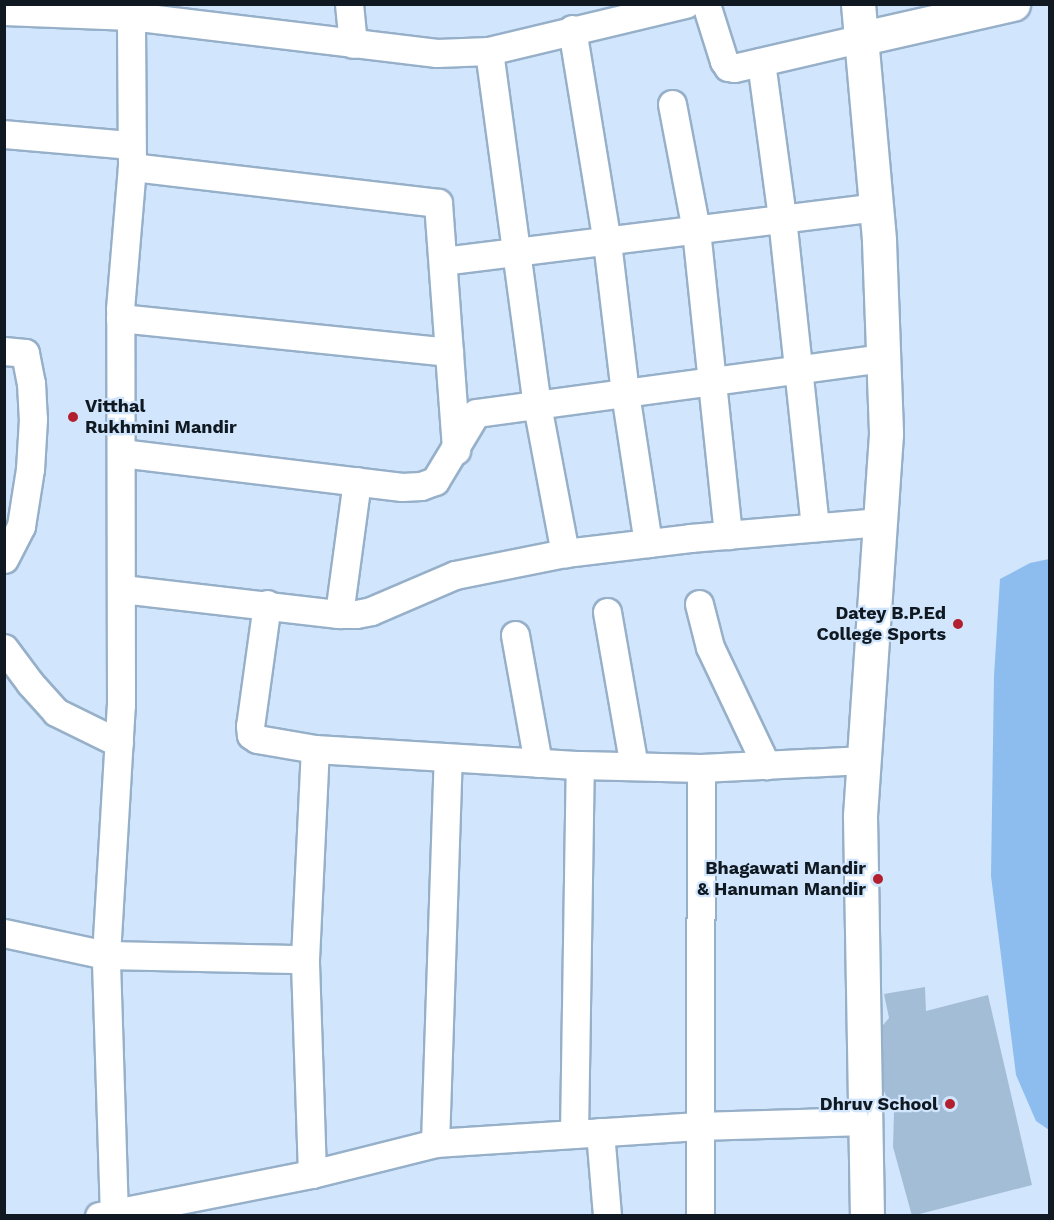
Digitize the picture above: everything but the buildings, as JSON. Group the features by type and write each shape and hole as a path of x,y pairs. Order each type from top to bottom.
{"street":[{"path":"350,4 353,44"},
{"path":"4,11 131,16 221,16 353,44 437,53 489,51 572,29 686,4"},
{"path":"706,4 724,62 728,67 761,62 1013,4"},
{"path":"858,4 863,39 875,207 886,434 860,816 867,1215"},
{"path":"131,16 131,156 120,318 122,589 119,743 106,956 109,1215 312,1174 435,1143 698,1126 866,1121"},
{"path":"572,29 607,242 625,393 648,543"},
{"path":"489,51 537,405 565,553"},
{"path":"761,62 800,369 815,527"},
{"path":"672,104 696,230 728,535"},
{"path":"4,134 438,203 456,450"},
{"path":"443,261 875,207"},
{"path":"120,318 449,352"},
{"path":"4,351 26,353 31,383 33,419 30,469 21,526 4,559"},
{"path":"121,453 402,487 421,486 435,481 456,450 476,413 883,358"},
{"path":"339,614 357,482"},
{"path":"122,589 339,614 371,611 455,575 565,553 728,535 880,522"},
{"path":"267,604 250,726 251,735 257,739 315,749 448,759 580,765 701,768 864,760"},
{"path":"699,604 710,648 766,765"},
{"path":"607,612 634,766"},
{"path":"515,635 538,763"},
{"path":"4,648 30,683 56,712 119,743"},
{"path":"312,1174 305,959 315,749"},
{"path":"435,1143 448,759"},
{"path":"574,1134 580,765"},
{"path":"700,1215 698,1126 701,768"},
{"path":"4,933 106,956 305,959"},
{"path":"600,1132 607,1215"}],"shaded area":[{"path":"1050,559 1049,1130 1036,1121 1016,1075 991,876 994,676 1000,579 1030,563"}],"place":[{"name":"Vitthal Rukhmini Mandir","path":"73,417"},
{"name":"Datey B.P.Ed College Sports","path":"958,624"},
{"name":"Bhagawati Mandir & Hanuman Mandir","path":"878,879"},
{"name":"Dhruv School","path":"950,1104"}]}
